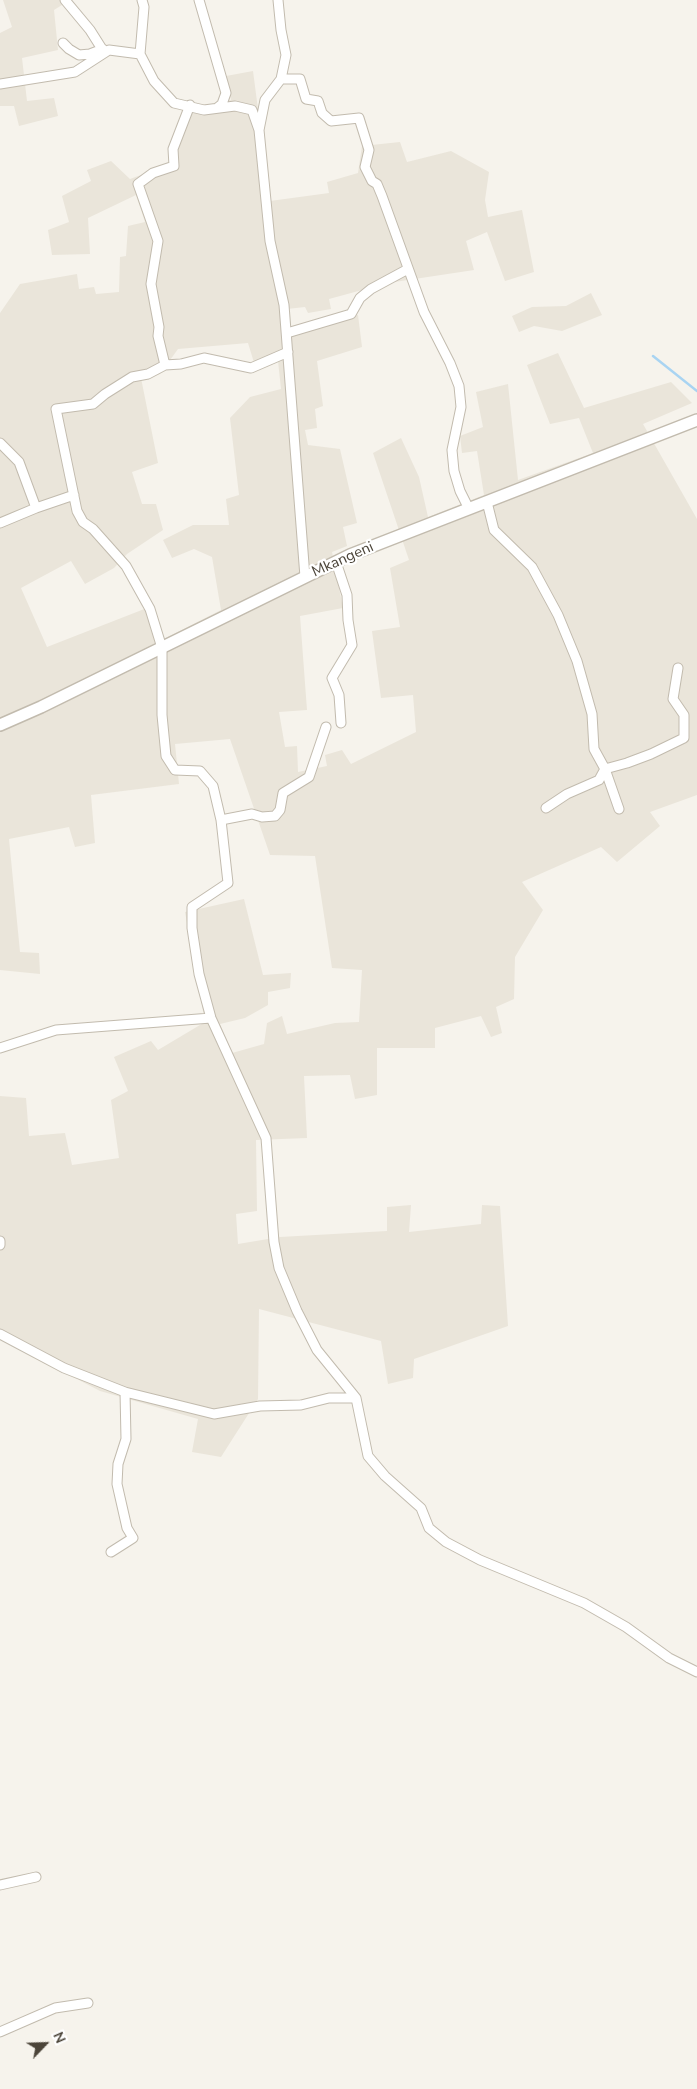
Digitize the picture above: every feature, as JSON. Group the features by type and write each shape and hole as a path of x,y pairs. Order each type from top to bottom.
{"street":[{"path":"65,0 105,50"},
{"path":"142,0 144,7 140,54 154,81 174,103 190,105 204,110 235,106 252,110 259,130 270,241 284,305 305,577"},
{"path":"199,0 225,84 226,93 224,101 216,108"},
{"path":"259,130 266,100 281,78 286,55 278,0"},
{"path":"63,43 79,55 105,50 140,54"},
{"path":"0,84 75,72 105,50"},
{"path":"281,78 300,79 306,99 318,101 322,113 331,121 359,118 369,150 365,167 372,181 377,184 424,312 450,363 459,386 461,407 452,450 454,471 460,491 469,509"},
{"path":"165,364 159,343 159,326 151,284 158,241 138,184 153,173 174,166 173,150 190,105"},
{"path":"286,333 351,314 360,298 371,289 408,269"},
{"path":"288,352 251,368 204,358 181,364 165,364 148,374 132,377 93,404 56,409 77,511 83,522 93,529 126,566 150,609 162,648 162,715 166,756 175,770 200,771 213,786 221,820 228,883 192,907 192,928 199,974 211,1018 266,1138 274,1242 279,1268 297,1311 317,1350 356,1398 368,1456 385,1476 421,1508 429,1528 446,1542 480,1560 584,1603 626,1627 669,1658 697,1672"},
{"name":"Mkangeni","path":"0,726 336,562 697,420"},
{"path":"0,443 19,462 36,508"},
{"path":"0,523 74,495"},
{"path":"487,502 494,530 532,567 558,615 577,661 592,714 594,749 605,769 619,809"},
{"path":"336,562 347,595 352,646 332,678 339,695 341,723"},
{"path":"546,808 567,794 599,780 605,769 651,754 684,738 684,715 673,699 678,668"},
{"path":"221,820 252,814 262,818 275,816 280,810 283,793 309,777 326,728"},
{"path":"0,1048 56,1030 211,1018"},
{"path":"0,1334 64,1368 125,1392 214,1414 260,1406 301,1405 329,1398 356,1398"},
{"path":"111,1552 133,1538 127,1528 117,1484 118,1464 126,1439 125,1392"},
{"path":"0,1885 36,1877"},
{"path":"0,2032 55,2008 88,2003"}],"shaded area":[{"path":"3,0 70,0 54,10 58,50 22,58 27,101 54,98 58,116 19,126 14,106 0,106 0,33 12,27"},
{"path":"253,71 270,201 329,193 327,182 358,173 362,146 400,142 407,162 451,151 489,172 485,200 488,217 522,210 534,272 505,281 487,232 466,241 474,270 388,283 329,299 331,309 308,313 305,307 287,309 289,331 358,315 362,347 317,361 323,406 315,409 317,428 305,430 308,445 340,449 357,523 343,527 347,546 332,552 343,608 300,616 307,710 279,712 285,747 297,746 298,772 327,766 325,755 342,750 351,764 416,732 413,695 381,698 372,631 400,627 390,568 409,560 373,453 401,438 419,477 428,517 484,495 477,451 462,453 460,436 483,427 476,392 508,384 518,480 593,453 579,418 550,424 527,365 558,353 584,408 671,382 692,403 643,424 697,519 697,795 650,812 660,826 617,862 601,847 522,882 543,910 515,957 514,999 496,1007 502,1033 491,1037 481,1016 435,1028 435,1048 377,1048 377,1095 355,1099 350,1075 304,1076 307,1138 256,1140 257,1211 236,1214 238,1244 280,1237 387,1231 387,1207 411,1205 409,1232 481,1224 482,1205 500,1206 508,1326 414,1359 413,1378 388,1384 381,1341 259,1309 258,1399 221,1457 192,1452 198,1419 100,1391 0,1339 0,1096 26,1098 29,1136 65,1133 72,1165 119,1158 111,1100 128,1091 114,1057 151,1041 158,1050 205,1022 185,912 244,899 263,975 291,973 290,988 268,992 268,1005 245,1018 220,1024 232,1053 264,1044 267,1023 282,1016 287,1034 335,1023 359,1022 362,970 332,968 315,856 270,855 230,739 175,744 179,784 91,795 95,843 75,847 69,827 9,839 20,952 39,953 40,974 0,970 0,313 20,284 77,274 79,289 94,287 96,294 119,292 120,257 126,256 128,226 145,222 136,195 88,218 90,254 52,255 48,230 69,222 62,196 91,181 87,170 111,161 130,179 168,165 187,109 231,100 226,76","holes":["248,343 256,369 278,361 281,389 250,397 230,418 239,495 226,499 229,525 193,525 163,540 172,558 194,549 212,557 221,610 164,639 152,606 47,647 21,588 71,561 85,584 114,568 127,554 163,530 156,504 142,504 132,472 158,463 141,378 160,374 178,349"]},
{"path":"591,293 602,315 562,331 534,326 519,332 512,316 532,307 566,306"}],"waterway":[{"path":"653,356 697,391"}]}
